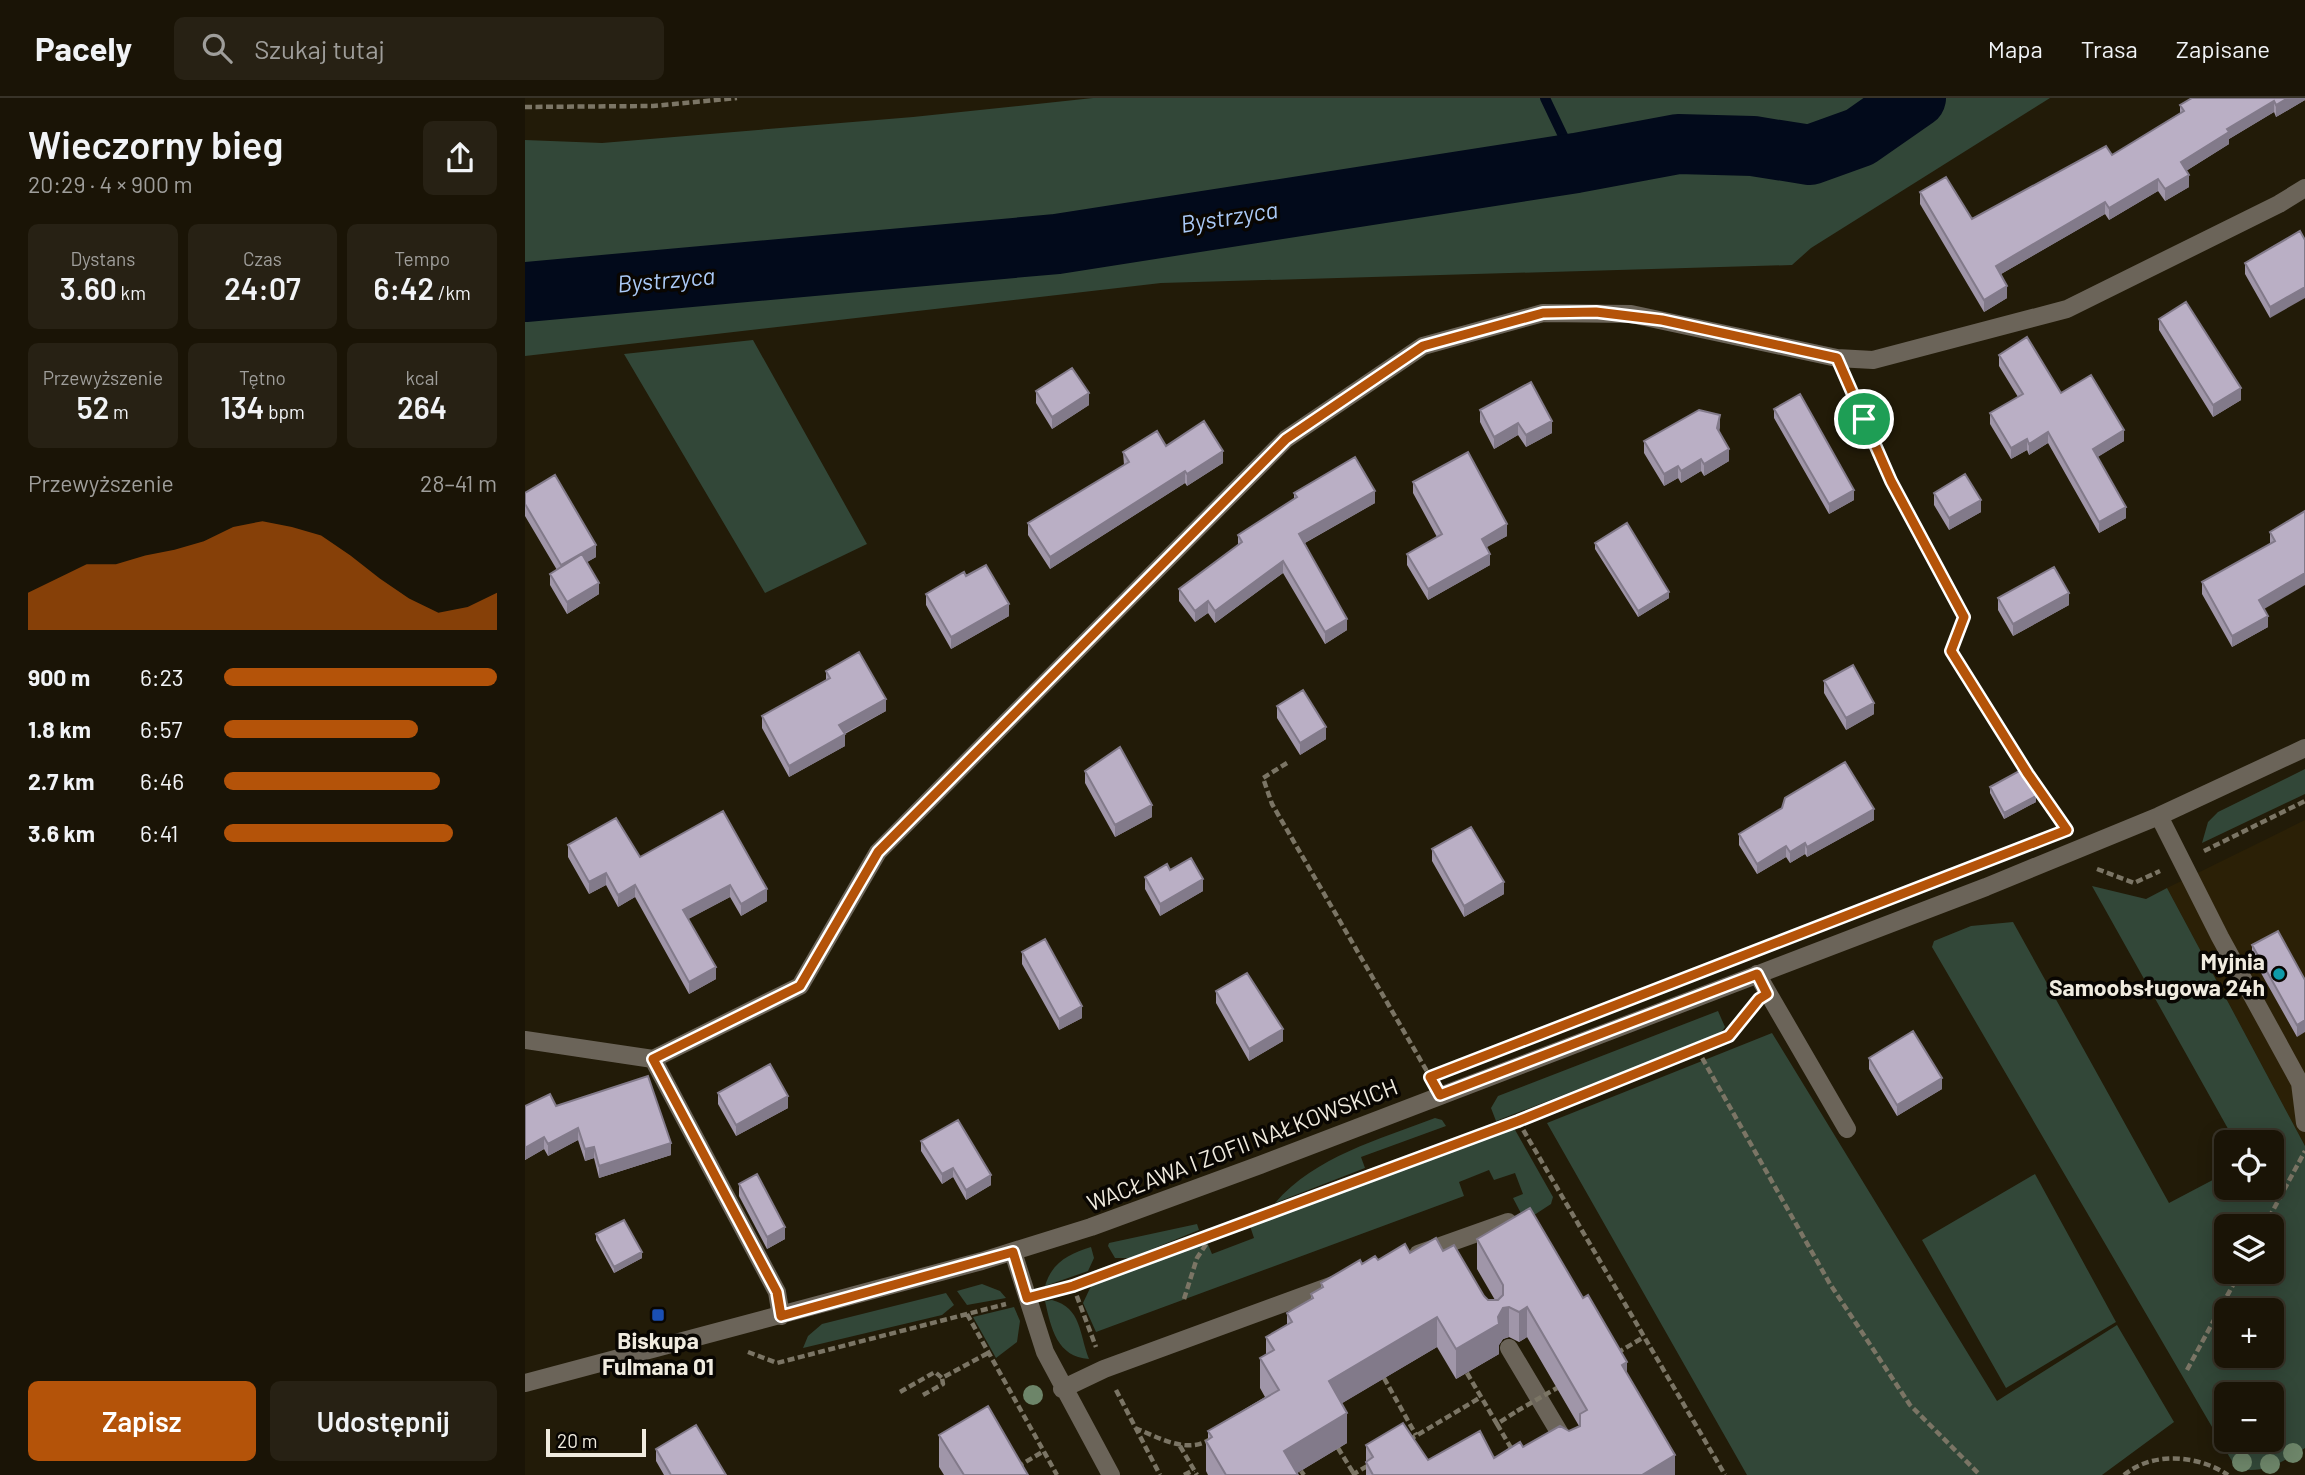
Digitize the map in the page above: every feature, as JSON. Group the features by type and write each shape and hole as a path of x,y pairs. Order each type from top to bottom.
{"street":[{"path":"525,1041 653,1059 800,986 878,852 1286,439 1423,346 1543,313 1596,312 1662,320 1837,358 1873,360 2067,309 2279,204 2305,188"},
{"name":"WACŁAWA I ZOFII NAŁKOWSKICH","path":"525,1383 1013,1252 1260,1165 1986,887 2159,816 2305,748"},
{"path":"2159,816 2220,937 2300,1083 2305,1123"},
{"path":"1757,974 1847,1129"},
{"path":"653,1059 777,1292 781,1316"},
{"path":"1398,1261 1452,1249 1508,1222"},
{"path":"1013,1252 1045,1353 1062,1389 1111,1475"},
{"path":"1062,1389 1104,1369 1348,1280"},
{"path":"1509,1348 1570,1450"}],"path":[{"path":"525,107 653,106 737,98"},
{"path":"1837,358 1891,481 1964,617 1951,651 2028,774 2067,830"},
{"path":"1287,763 1263,778 1272,804 1430,1077"},
{"path":"2203,852 2305,801"},
{"path":"2056,835 2077,826"},
{"path":"734,1355 748,1352 777,1363 1073,1286 1518,1121 1729,1036 1759,999 1767,994"},
{"path":"1697,1049 1831,1284 1910,1405 1980,1475"},
{"path":"1417,1082 1441,1072"},
{"path":"1518,1121 1724,1475"},
{"path":"2271,1214 2305,1151"},
{"path":"1184,1300 1197,1258 1214,1232"},
{"path":"2187,1370 2234,1284"},
{"path":"967,1314 1057,1475"},
{"path":"1607,1359 1644,1337"},
{"path":"942,1378 988,1353"},
{"path":"900,1392 935,1372 942,1378 943,1384 923,1395"},
{"path":"1467,1373 1521,1465"},
{"path":"1384,1378 1417,1436"},
{"path":"1497,1423 1557,1388"},
{"path":"1406,1442 1481,1397"},
{"path":"1134,1427 1179,1445 1192,1447 1217,1436"},
{"path":"1179,1445 1195,1473 1184,1475"},
{"path":"1338,1448 1353,1474 1375,1461"},
{"path":"1011,1471 1044,1451"},
{"path":"2125,1475 2144,1464 2172,1458 2196,1460 2228,1475"}],"shaded area":[{"path":"2305,820 2305,1146 2167,888"}],"green space":[{"path":"1093,98 2050,98 1811,248 1792,265 1161,283 525,356 525,140 602,143 913,117"},
{"path":"753,340 867,544 765,593 624,354"},
{"path":"2305,769 2305,794 2202,843 2208,822 2218,812"},
{"path":"2092,886 2146,899 2167,888 2305,1146 2305,1448 2280,1462 2264,1468 2246,1470 2236,1468 2227,1452 2284,1452 2284,1382 2214,1382 2214,1430 1932,947 1934,941 1971,926 2013,922 2169,1203 2214,1179 2214,1200 2284,1200 2284,1130 2229,1130"},
{"path":"1718,1011 1725,1027 1720,1034 1496,1121 1491,1108 1498,1096"},
{"path":"1772,1033 1997,1401 2117,1325 2174,1422 2102,1475 1747,1475 1547,1123"},
{"path":"1435,1118 1442,1120 1446,1126 1361,1157 1365,1168 1275,1203 1309,1173 1329,1161 1370,1142"},
{"path":"1514,1128 1553,1197 1551,1204 1525,1221 1513,1198 1523,1194 1515,1173 1494,1180 1489,1170 1459,1182 1464,1196 1096,1332 1083,1303 1092,1284 1207,1242 1212,1254 1254,1238 1250,1226"},
{"path":"2035,1174 2116,1322 2006,1388 1922,1240"},
{"path":"1197,1224 1199,1230 1130,1258 1115,1258 1108,1246 1109,1243"},
{"path":"1091,1247 1094,1258 1088,1271 1045,1286 1052,1271 1062,1260"},
{"path":"982,1284 1000,1291 1006,1298 967,1305 957,1291"},
{"path":"946,1293 954,1305 942,1315 803,1348 808,1336 822,1324"},
{"path":"1052,1300 1069,1309 1074,1316 1089,1359 1069,1353 1057,1339 1045,1301"},
{"path":"1014,1307 1020,1321 1017,1342 996,1358 973,1317"}],"building":[{"path":"2192,98 2288,98 2276,105 2274,101 2227,129 2229,132 2181,162 2189,175 2165,189 2158,179 2109,208 2105,202 1996,266 2007,286 1984,300 1920,192 1946,177 1972,219 2106,146 2112,155 2184,111 2180,105"},
{"path":"2300,231 2305,240 2305,287 2270,307 2245,263"},
{"path":"2186,302 2241,388 2213,405 2159,319"},
{"path":"2027,337 2061,393 2091,375 2124,430 2093,449 2126,507 2099,522 2048,432 2029,444 2027,439 2011,448 1990,413 2023,394 1999,355"},
{"path":"1072,368 1089,393 1052,417 1036,391"},
{"path":"1531,382 1552,421 1526,435 1518,423 1494,437 1480,410"},
{"path":"1800,394 1854,490 1829,504 1774,409"},
{"path":"1699,410 1720,415 1717,428 1729,449 1704,464 1701,459 1681,471 1678,466 1664,474 1644,441"},
{"path":"1204,421 1223,451 1187,474 1185,471 1050,557 1028,523 1129,462 1123,452 1157,431 1166,446"},
{"path":"1468,452 1507,524 1482,539 1490,554 1428,589 1407,554 1442,534 1413,482"},
{"path":"1355,457 1375,491 1299,534 1347,619 1325,632 1283,561 1215,611 1208,601 1195,611 1179,589 1242,542 1238,535 1297,497 1294,493"},
{"path":"1965,474 1981,500 1949,518 1934,493"},
{"path":"555,475 596,545 561,565 525,504 525,493"},
{"path":"2305,511 2305,573 2259,600 2268,616 2232,636 2202,582 2275,541 2270,532"},
{"path":"1627,523 1669,592 1638,611 1595,543"},
{"path":"582,554 599,583 567,602 550,574"},
{"path":"986,565 1009,604 951,637 926,594 964,572 966,576"},
{"path":"2054,567 2069,593 2013,624 1998,598"},
{"path":"859,652 886,699 839,725 845,734 789,766 762,716 830,678 826,671"},
{"path":"1853,665 1874,703 1846,718 1824,681"},
{"path":"1303,690 1326,727 1300,743 1277,706"},
{"path":"1120,747 1152,805 1115,825 1085,771"},
{"path":"1845,762 1874,809 1807,847 1805,843 1790,852 1786,846 1757,864 1739,834 1782,808 1785,798"},
{"path":"2021,770 2036,796 2004,813 1990,787"},
{"path":"723,811 767,889 741,904 730,885 683,910 716,967 689,982 635,885 618,895 606,873 589,882 568,845 616,818 640,857"},
{"path":"1471,827 1504,882 1464,906 1432,849"},
{"path":"1191,858 1203,879 1160,904 1145,877 1167,864 1170,870"},
{"name":"Myjnia Samoobsługowa 24h","path":"2278,931 2305,980 2305,1020 2297,1025 2252,945"},
{"path":"1045,939 1082,1006 1059,1019 1022,952"},
{"path":"1247,973 1283,1029 1249,1049 1216,991"},
{"path":"1913,1031 1942,1078 1897,1105 1869,1058"},
{"path":"770,1064 788,1096 736,1125 718,1093"},
{"path":"648,1076 671,1143 599,1166 594,1147 585,1149 578,1128 548,1144 544,1137 525,1148 525,1106 550,1094 556,1106"},
{"path":"958,1120 991,1175 966,1190 953,1168 942,1174 921,1141"},
{"path":"757,1174 785,1227 767,1237 739,1184"},
{"path":"1530,1208 1583,1298 1588,1295 1627,1362 1622,1365 1675,1455 1642,1475 1373,1475 1366,1462 1373,1457 1366,1445 1403,1423 1428,1460 1480,1431 1494,1458 1520,1442 1523,1447 1560,1426 1569,1431 1580,1426 1580,1414 1587,1410 1527,1307 1519,1312 1509,1307 1503,1308 1498,1317 1499,1324 1456,1349 1437,1317 1329,1381 1347,1413 1284,1451 1298,1475 1226,1475 1206,1441 1212,1437 1208,1431 1279,1390 1260,1358 1274,1350 1266,1337 1292,1322 1287,1313 1313,1298 1311,1294 1323,1287 1321,1283 1360,1260 1362,1264 1375,1256 1378,1260 1405,1244 1410,1253 1436,1238 1443,1251 1454,1245 1484,1296 1488,1300 1498,1300 1503,1295 1503,1285 1477,1239"},
{"path":"624,1220 642,1252 614,1267 596,1234"},
{"path":"988,1406 1028,1475 964,1475 939,1435"},
{"path":"696,1425 726,1475 671,1475 656,1449"}],"waterway":[{"path":"1545,98 1576,163"},
{"name":"Bystrzyca","path":"525,292 1057,244 1576,163 1678,144 1753,146 1810,155 1860,137 1916,98"}],"place":[{"name":"Myjnia Samoobsługowa 24h","path":"2279,974"},
{"name":"Biskupa Fulmana 01","path":"658,1315"}],"route":[{"path":"1543,313 1631,314 1837,358 1864,419 1891,481 1964,617 1951,651 2028,774 2067,830 1430,1077 1440,1095 1757,974 1767,994 1759,999 1729,1036 1518,1121 1107,1271 1073,1286 1027,1298 1013,1252 781,1316 777,1292 653,1059 800,986 878,852 1286,439 1423,346 1543,313"}]}
